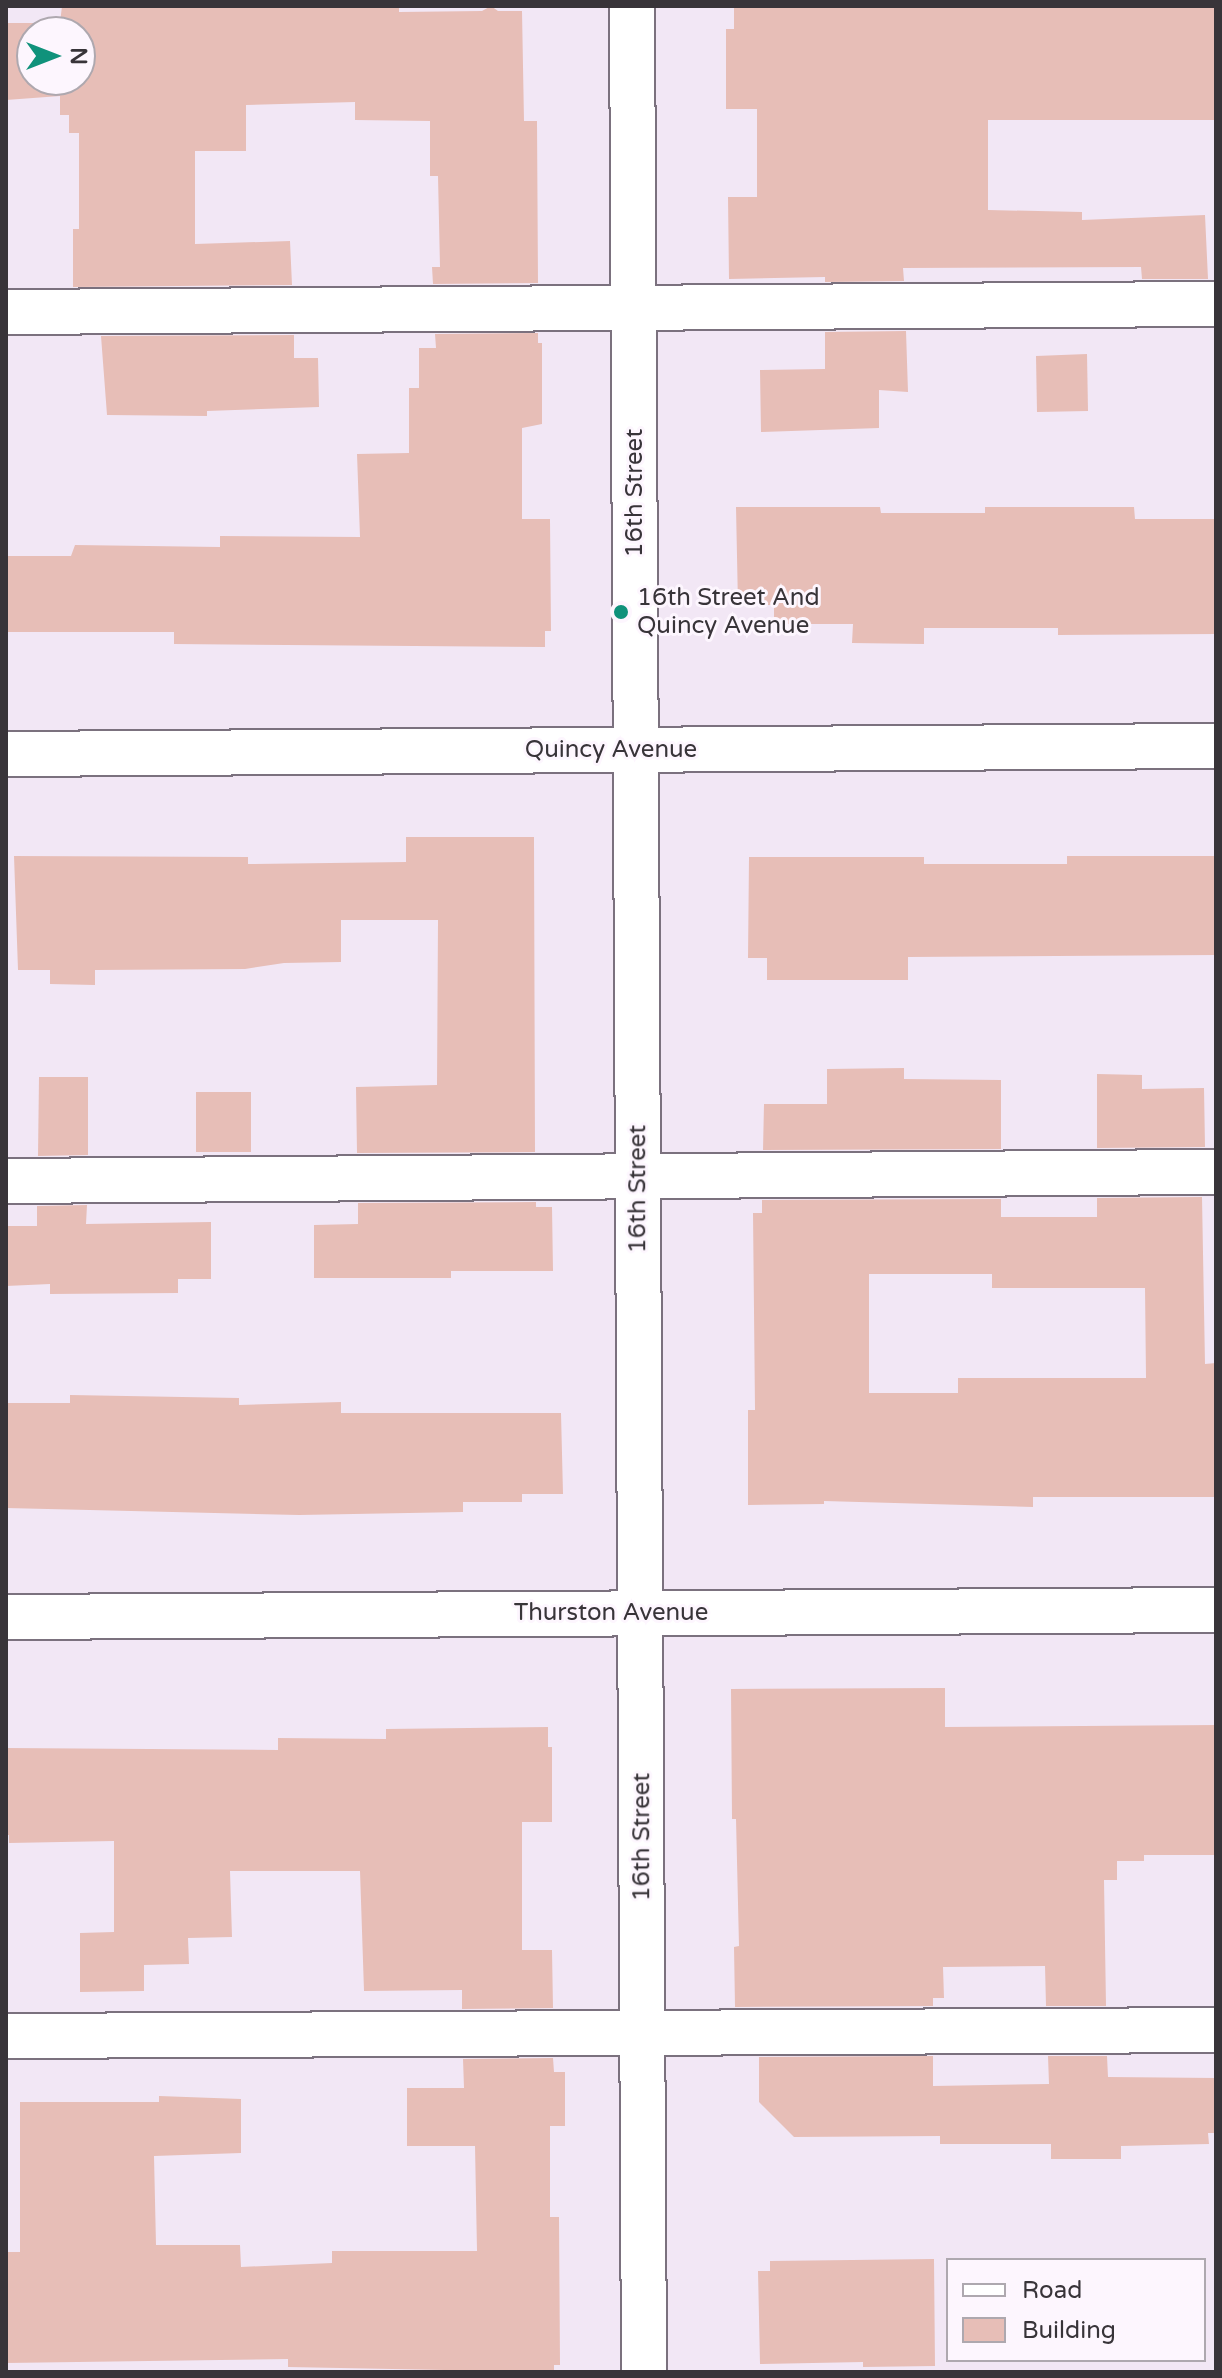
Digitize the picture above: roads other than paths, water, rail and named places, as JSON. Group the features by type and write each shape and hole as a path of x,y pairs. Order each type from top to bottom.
{"street":[{"name":"16th Street","path":"632,6 644,2372"},
{"path":"6,312 1216,304"},
{"name":"Quincy Avenue","path":"6,754 1216,746"},
{"path":"6,1181 1216,1172"},
{"name":"Thurston Avenue","path":"6,1617 1216,1610"},
{"path":"6,2036 643,2030 1216,2030"}],"place":[{"name":"16th Street And Quincy Avenue","path":"621,612"}]}
